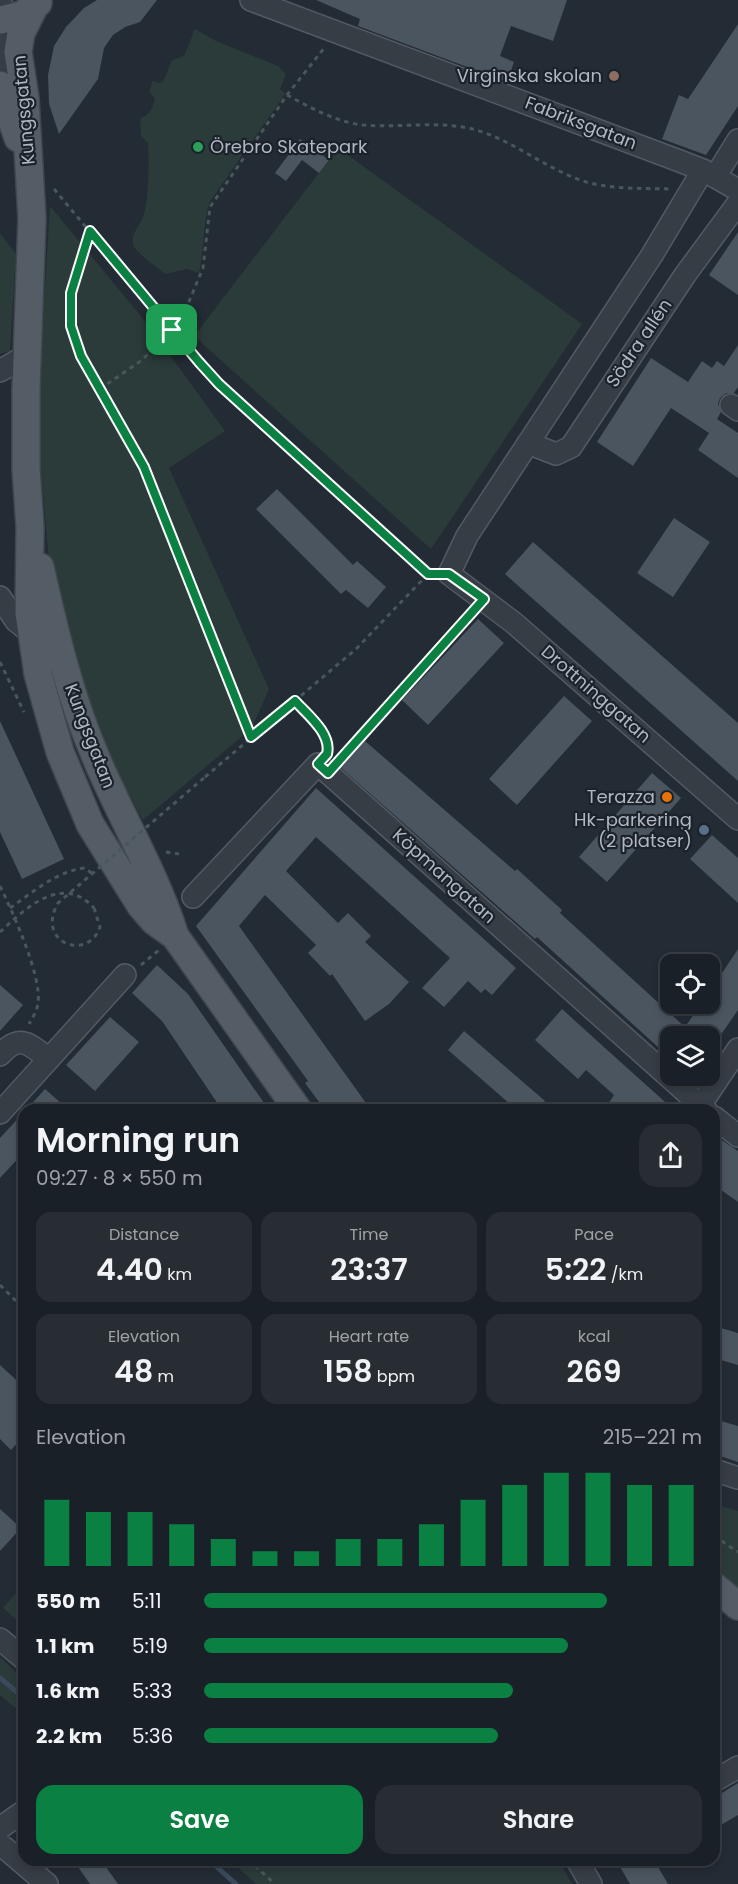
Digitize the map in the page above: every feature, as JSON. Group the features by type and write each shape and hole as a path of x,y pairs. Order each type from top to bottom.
{"main road":[{"path":"1,13 16,18 37,3"},
{"name":"Kungsgatan","path":"37,3 21,33 18,52 43,184 32,252 27,355 26,469 30,527 28,585 32,634 38,674 60,752 90,824 141,906 154,921 175,936"},
{"name":"Kungsgatan","path":"0,85 12,118 43,184"},
{"name":"Kungsgatan","path":"30,527 58,647 74,701 97,761 165,904 175,936 294,1104"},
{"path":"720,1591 738,1606"}],"street":[{"name":"Fabriksgatan","path":"251,0 709,174 738,190"},
{"path":"1,13 12,118"},
{"name":"Södra allén","path":"449,574 467,536 652,255 709,174 738,140"},
{"name":"Södra allén","path":"528,443 556,454 571,447 685,275 738,203"},
{"path":"0,371 27,355"},
{"name":"Drottninggatan","path":"449,574 514,623 738,819"},
{"path":"0,597 16,621 32,634"},
{"path":"193,897 323,768"},
{"name":"Köpmangatan","path":"323,768 696,1104"},
{"path":"0,1113 124,975"},
{"path":"0,1055 8,1046 19,1041 29,1044 49,1059"},
{"path":"708,1104 738,1049"},
{"name":"Köpmangatan","path":"720,1123 738,1136"},
{"path":"720,1472 738,1478"},
{"path":"0,1639 18,1654"},
{"path":"720,1778 738,1767"},
{"path":"0,1828 18,1815"},
{"path":"0,1844 18,1859"},
{"path":"26,1866 47,1884"},
{"path":"581,1866 591,1884"}],"path":[{"path":"100,389 142,360 172,330 188,304 203,268 210,207 336,31"},
{"path":"288,96 327,116 362,125 438,124 469,128 488,135 576,179 621,188 670,189"},
{"path":"43,184 90,231 219,384 428,574 449,574"},
{"path":"90,231 71,293 71,326 81,356 144,467 251,737"},
{"path":"0,932 41,899 65,892 81,897 94,908 99,927 93,939 84,944 75,945 65,944 58,940 53,932 53,912 58,903 205,777 251,737 356,649 428,574"},
{"path":"323,768 484,599"},
{"path":"295,701 328,742 323,768"},
{"path":"10,908 57,877 75,869 85,868 96,877"},
{"path":"0,886 15,918 39,988 36,1012 19,1041"},
{"path":"0,1286 18,1303"},
{"path":"720,1540 738,1552"},
{"path":"255,1866 275,1884"}],"shaded area":[{"name":"Örebro Skatepark","path":"195,29 216,41 278,66 286,74 280,89 285,94 209,203 199,273 187,269 165,274 140,254 133,243 145,210 148,181 148,143 141,136 140,119 149,113 153,105 155,98 149,92 153,80 157,83 163,82 172,60 184,56"},
{"path":"338,148 582,324 431,549 194,336"},
{"path":"50,206 149,326 225,431 169,468 269,689 252,728 143,820 83,710 50,574 39,444 42,337"},
{"path":"0,233 16,254 10,351 0,354"},
{"path":"720,1506 738,1511 738,1589 720,1573"},
{"path":"18,1591 18,1621 3,1608"},
{"path":"0,1657 18,1674 18,1710 0,1695"},
{"path":"236,1866 562,1866 572,1884 256,1884"}],"building":[{"path":"97,0 157,0 140,22 125,27 113,35 104,48 98,79 59,134 49,104 48,75 54,46 66,27 84,8"},
{"path":"316,0 567,0 553,41 511,26 500,56 514,62 507,82 358,26 360,19"},
{"path":"738,24 738,106 706,155 662,139 679,95 688,99"},
{"path":"300,139 329,160 319,173 302,160 286,181 275,173"},
{"path":"738,232 738,295 709,275"},
{"path":"738,345 738,387 734,393 726,393 720,398 718,404 721,412 717,419 738,433 738,478 698,450 709,433 671,408 633,466 597,442 651,358 688,382 702,361 712,368 717,361 724,366"},
{"path":"277,489 353,565 357,561 386,587 368,608 346,590 341,594 256,509"},
{"path":"674,518 710,542 673,597 637,573"},
{"path":"533,542 738,723 738,781 505,574"},
{"path":"478,619 504,643 428,725 402,700"},
{"path":"564,696 592,721 517,805 489,779"},
{"path":"0,721 64,859 22,879 0,832"},
{"path":"365,741 515,871 517,869 562,910 560,913 660,1004 660,1014 671,1014 684,1026 660,1026 660,1049 537,937 535,939 341,768"},
{"path":"652,773 681,798 607,882 579,857"},
{"path":"316,788 516,968 492,995 485,989 481,993 468,981 444,1007 422,988 450,958 316,837 286,871 338,923 348,913 371,936 365,942 409,982 389,1004 365,1021 332,974 330,976 308,953 316,945 265,895 239,926 367,1104 321,1104 305,1083 308,1081 196,926"},
{"path":"712,835 738,858 738,903 690,859"},
{"path":"738,949 738,1010 720,1036 720,1026 686,1026 694,1014 720,1014 720,976"},
{"path":"157,965 188,994 265,1104 218,1104 162,1021 132,993"},
{"path":"0,985 23,1005 0,1031"},
{"path":"562,1009 667,1104 608,1104 614,1095 586,1070 578,1079 535,1040"},
{"path":"110,1017 139,1042 95,1091 66,1065"},
{"path":"464,1031 545,1101 542,1104 510,1104 448,1050"},
{"path":"45,1089 62,1104 31,1104"},
{"path":"18,1118 18,1158 0,1178 0,1138"},
{"path":"720,1139 738,1151 738,1202 720,1189"},
{"path":"720,1328 738,1333 738,1365 720,1360"},
{"path":"0,1365 18,1382 18,1442 11,1450 0,1439"},
{"path":"720,1421 738,1426 738,1462 720,1456"},
{"path":"0,1509 18,1525 18,1531 0,1551"},
{"path":"738,1783 738,1815 720,1826 720,1794"},
{"path":"77,1866 105,1866 118,1884 90,1884"},
{"path":"620,1866 658,1866 668,1884 630,1884"}],"waterway":[{"path":"0,1678 18,1693"},
{"path":"216,1866 236,1884"}],"place":[{"name":"Virginska skolan","path":"614,76"},
{"name":"Örebro Skatepark","path":"198,147"},
{"name":"Terazza","path":"667,797"},
{"name":"Hk-parkering (2 platser)","path":"704,830"}],"route":[{"path":"90,231 172,330 219,384 428,574 449,574 484,599 328,773 318,764 327,754 328,742 295,701 251,737 144,467 81,356 71,326 71,293 90,231"}]}
